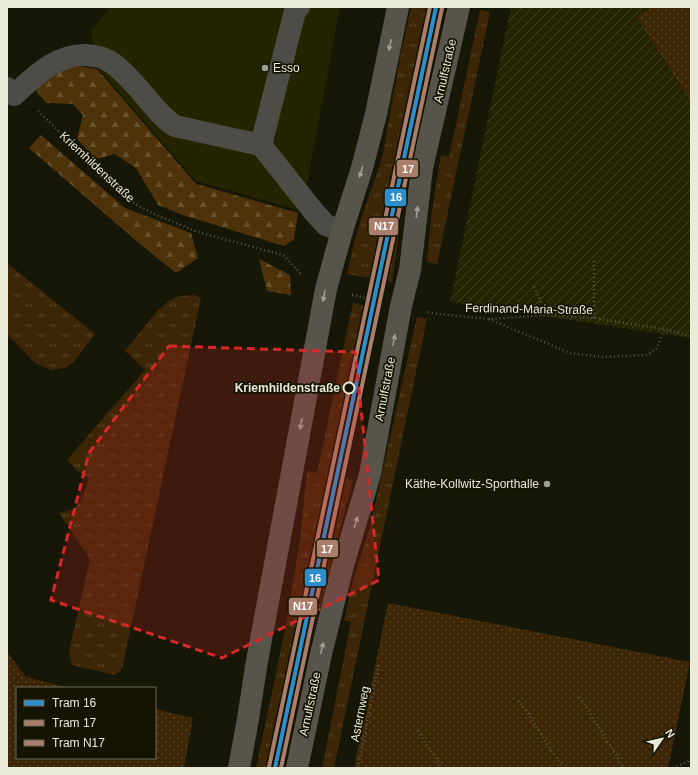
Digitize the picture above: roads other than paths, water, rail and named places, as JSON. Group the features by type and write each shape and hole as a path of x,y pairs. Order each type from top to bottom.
{"main road":[{"path":"239,768 258,653 324,297 374,122 398,7"},
{"name":"Arnulfstraße","path":"297,768 326,631 342,569 370,474 401,306 410,270 422,168 459,7"}],"lane":[{"path":"261,145 295,11 299,7"},
{"path":"10,92 57,62 66,58 78,55 105,58 115,65 129,79 167,121 175,126 261,145 326,225 342,231"}],"tram line":[{"name":"N17","path":"269,767 430,7"},
{"name":"16","path":"275,768 436,7"},
{"name":"17","path":"281,768 442,8"}],"place":[{"name":"Esso","path":"265,68"},
{"name":"Kriemhildenstraße","path":"349,388"},
{"name":"Käthe-Kollwitz-Sporthalle","path":"547,484"}]}
